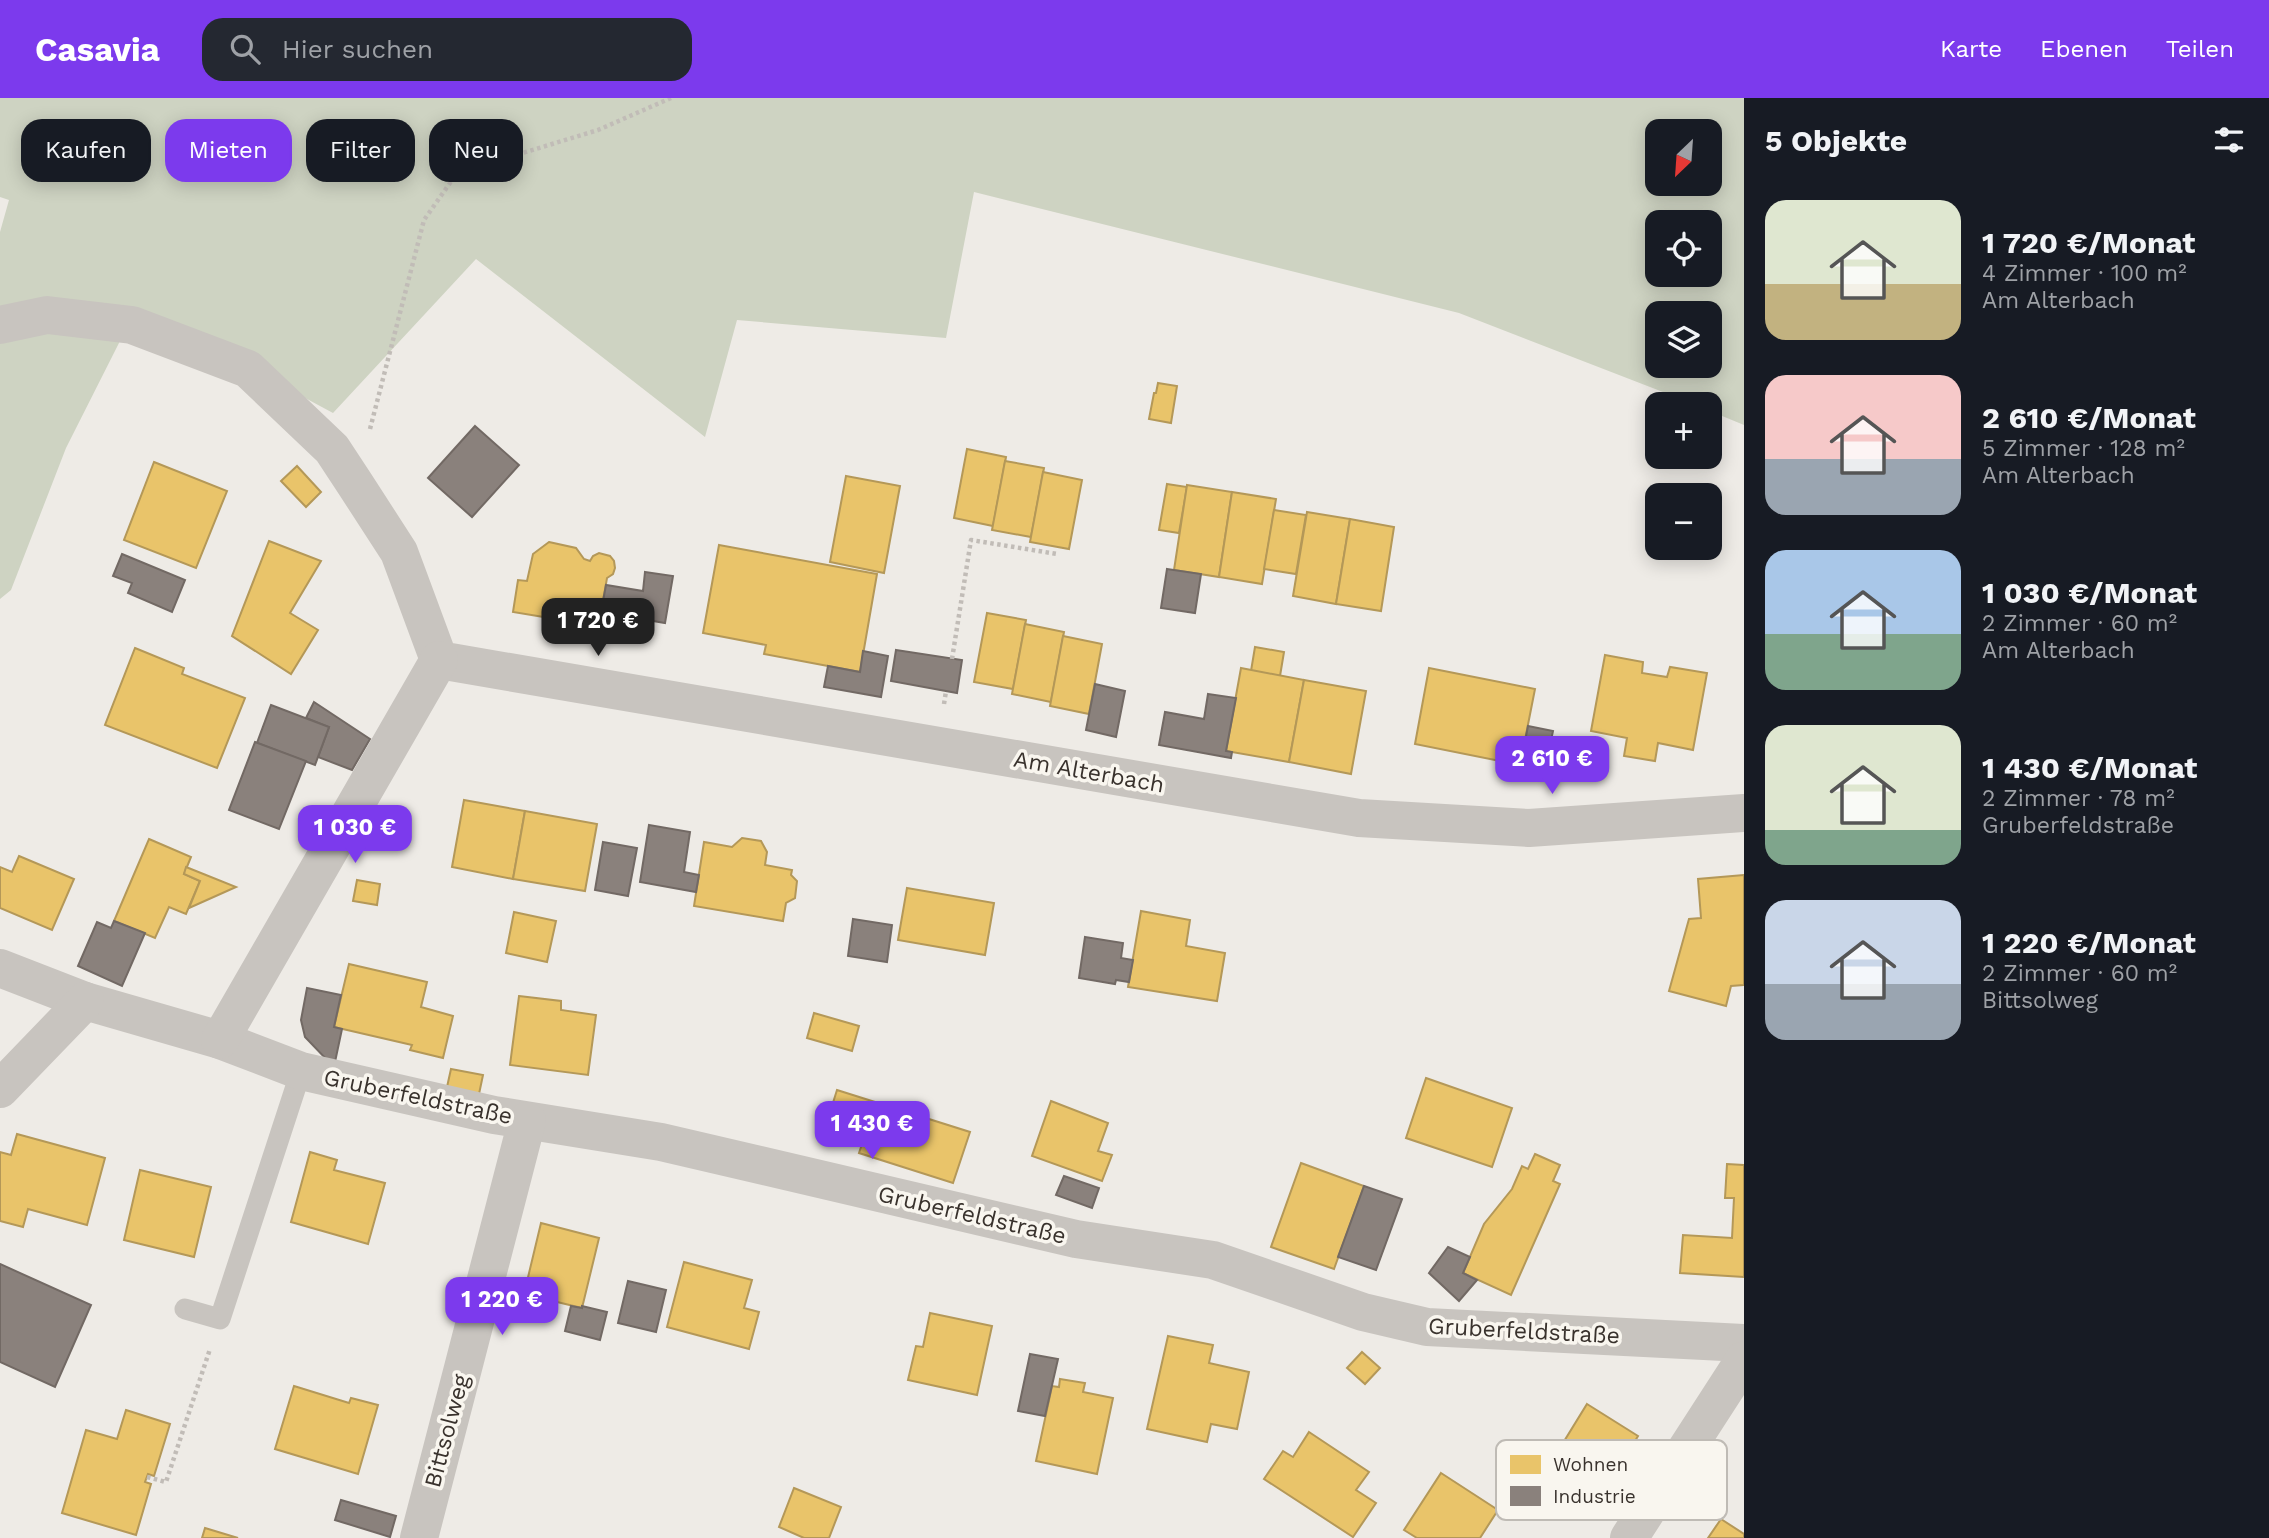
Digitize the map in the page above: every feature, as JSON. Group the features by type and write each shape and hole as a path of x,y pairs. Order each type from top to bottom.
{"street":[{"path":"0,325 47,315 132,325 248,369 332,449 355,484 399,552 439,660 220,1040"},
{"name":"Am Alterbach","path":"439,660 1359,818 1529,828 1744,813"},
{"name":"Gruberfeldstraße","path":"0,968 85,1001 220,1040 301,1071 527,1121 661,1142 1076,1239 1213,1260 1363,1312 1427,1327 1744,1343"},
{"path":"0,1089 85,1001"},
{"name":"Bittsolweg","path":"419,1538 527,1121"},
{"path":"1692,1440 1744,1360"},
{"path":"1629,1538 1641,1520"}],"lane":[{"path":"185,1309 220,1319 301,1071"}],"path":[{"path":"355,484 424,220 457,173 598,130 671,98"},
{"path":"952,659 971,540 1058,554"},
{"path":"147,1477 166,1482 220,1319"}],"green space":[{"path":"0,98 1744,98 1744,425 1722,416 1722,392 1663,392 1459,313 974,192 946,338 737,320 705,437 476,259 333,413 149,314 121,339 66,448 11,590 0,599 0,232 9,200 0,197"}],"building: Wohnen":[{"path":"1158,383 1177,386 1171,423 1149,419"},
{"path":"967,449 1006,457 993,526 954,518"},
{"path":"1005,461 1044,468 1031,537 992,530"},
{"path":"154,462 227,491 196,568 124,540"},
{"path":"297,466 321,492 306,507 281,481"},
{"path":"1043,472 1082,480 1069,549 1030,542"},
{"path":"846,476 900,486 884,573 830,562"},
{"path":"1167,484 1187,487 1179,533 1159,530"},
{"path":"1187,485 1232,492 1219,577 1174,570"},
{"path":"1232,492 1276,499 1262,584 1219,577"},
{"path":"1274,510 1306,515 1296,574 1264,569"},
{"path":"1307,512 1350,519 1336,604 1293,596"},
{"path":"1350,519 1394,527 1381,611 1336,604"},
{"path":"269,541 321,561 290,613 318,630 291,674 232,636"},
{"path":"549,542 576,548 584,559 590,561 599,553 610,556 614,561 615,568 613,574 607,578 601,612 594,611 582,618 575,609 564,608 562,620 513,612 518,580 527,581 533,554"},
{"path":"719,545 877,574 860,672 764,654 766,645 703,633"},
{"path":"987,613 1026,620 1013,689 974,682"},
{"path":"1025,624 1064,632 1051,702 1012,694"},
{"path":"1063,636 1102,644 1089,714 1050,706"},
{"path":"1255,647 1284,652 1280,676 1251,671"},
{"path":"135,648 184,668 182,674 245,698 217,768 105,725"},
{"path":"1605,655 1643,662 1642,673 1667,677 1670,667 1707,673 1693,750 1658,743 1655,761 1624,756 1627,738 1591,731"},
{"path":"1241,668 1304,680 1289,762 1226,751"},
{"path":"1429,668 1535,689 1520,765 1415,744"},
{"path":"1304,680 1366,691 1351,774 1289,762"},
{"path":"464,800 525,811 513,879 452,867"},
{"path":"525,811 597,824 585,891 513,879"},
{"path":"742,838 761,841 767,852 765,865 792,870 791,875 797,881 795,898 786,903 783,921 694,906 704,842 732,847"},
{"path":"149,839 191,857 184,874 200,881 186,914 169,907 155,938 114,921"},
{"path":"19,856 74,879 52,930 0,908 0,867 12,872"},
{"path":"186,867 236,887 189,908 200,881 184,874"},
{"path":"1744,875 1744,985 1731,986 1726,1006 1669,991 1689,919 1701,918 1698,879"},
{"path":"357,880 380,884 377,905 353,901"},
{"path":"907,888 994,903 985,955 898,940"},
{"path":"1141,911 1190,920 1186,946 1225,953 1217,1001 1128,987"},
{"path":"514,912 556,921 547,962 506,953"},
{"path":"349,964 427,982 421,1007 453,1016 443,1058 410,1050 412,1045 334,1027"},
{"path":"519,996 561,1001 561,1010 596,1015 588,1075 510,1065"},
{"path":"814,1013 859,1026 852,1051 807,1038"},
{"path":"451,1069 483,1075 479,1094 447,1087"},
{"path":"1426,1078 1512,1108 1492,1167 1406,1138"},
{"path":"837,1090 970,1132 953,1183 859,1153 864,1138 826,1125"},
{"path":"1051,1101 1108,1123 1098,1151 1112,1155 1102,1181 1032,1156"},
{"path":"17,1134 105,1158 87,1225 28,1209 23,1227 0,1221 0,1152 11,1155"},
{"path":"310,1152 337,1160 334,1170 385,1183 368,1244 291,1222"},
{"path":"1535,1154 1560,1165 1553,1181 1560,1184 1511,1295 1463,1273 1484,1224 1512,1189 1522,1166 1528,1169"},
{"path":"1301,1163 1364,1186 1334,1269 1271,1247"},
{"path":"1727,1164 1744,1165 1744,1277 1680,1273 1683,1235 1732,1238 1734,1198 1725,1198"},
{"path":"140,1170 211,1187 194,1257 124,1240"},
{"path":"541,1223 599,1238 582,1308 524,1294"},
{"path":"684,1262 752,1280 744,1308 759,1312 749,1349 667,1327"},
{"path":"930,1313 992,1326 977,1395 908,1380 916,1346 923,1347"},
{"path":"1168,1336 1213,1345 1209,1363 1249,1372 1237,1429 1211,1424 1207,1442 1147,1429"},
{"path":"1362,1352 1380,1368 1365,1384 1347,1368"},
{"path":"1060,1379 1085,1383 1083,1392 1113,1398 1097,1474 1036,1461 1052,1386 1059,1387"},
{"path":"294,1386 349,1403 351,1398 378,1405 358,1474 275,1449"},
{"path":"1587,1404 1638,1436 1636,1440 1565,1440"},
{"path":"126,1410 170,1424 154,1476 148,1474 145,1482 151,1484 136,1535 62,1513 86,1430 117,1439"},
{"path":"1309,1432 1369,1472 1356,1490 1376,1503 1353,1537 1264,1479 1283,1451 1293,1457"},
{"path":"1441,1473 1496,1509 1496,1513 1480,1538 1417,1538 1404,1530"},
{"path":"794,1488 841,1507 829,1538 804,1538 779,1527"},
{"path":"1720,1520 1744,1534 1744,1538 1708,1538"},
{"path":"205,1528 238,1538 202,1538"}],"building: Industrie":[{"path":"475,426 519,465 472,517 428,478"},
{"path":"122,554 185,580 172,612 128,593 132,583 113,576"},
{"path":"1167,569 1201,574 1195,613 1161,608"},
{"path":"645,572 673,576 665,623 601,612 606,585 643,591"},
{"path":"896,650 962,660 957,693 891,681"},
{"path":"863,651 888,656 881,697 824,687 828,666 860,672"},
{"path":"1095,684 1125,691 1116,737 1086,730"},
{"path":"1208,694 1236,698 1226,751 1232,752 1231,758 1159,745 1165,712 1204,719"},
{"path":"314,702 370,739 352,770 318,757 329,727 306,718"},
{"path":"271,705 329,727 315,765 257,743"},
{"path":"1528,726 1553,731 1543,777 1519,772"},
{"path":"255,742 306,761 279,829 229,810"},
{"path":"649,825 690,832 684,872 699,875 696,892 640,882"},
{"path":"603,842 637,848 628,896 595,890"},
{"path":"853,919 892,925 887,962 848,956"},
{"path":"114,921 145,933 122,986 78,966 97,922 111,928"},
{"path":"1085,937 1123,943 1121,958 1133,960 1129,982 1116,980 1115,984 1079,978"},
{"path":"307,988 341,995 334,1027 342,1029 335,1062 329,1062 305,1037 301,1020"},
{"path":"1064,1176 1099,1188 1092,1208 1056,1195"},
{"path":"1364,1186 1402,1199 1376,1270 1338,1257"},
{"path":"1448,1247 1470,1257 1463,1273 1477,1280 1459,1301 1429,1273"},
{"path":"0,1264 91,1305 55,1387 0,1362"},
{"path":"628,1281 666,1290 656,1332 618,1323"},
{"path":"571,1306 607,1312 600,1340 565,1331"},
{"path":"1030,1354 1058,1359 1045,1416 1018,1411"},
{"path":"341,1500 396,1516 390,1537 335,1520"}]}
